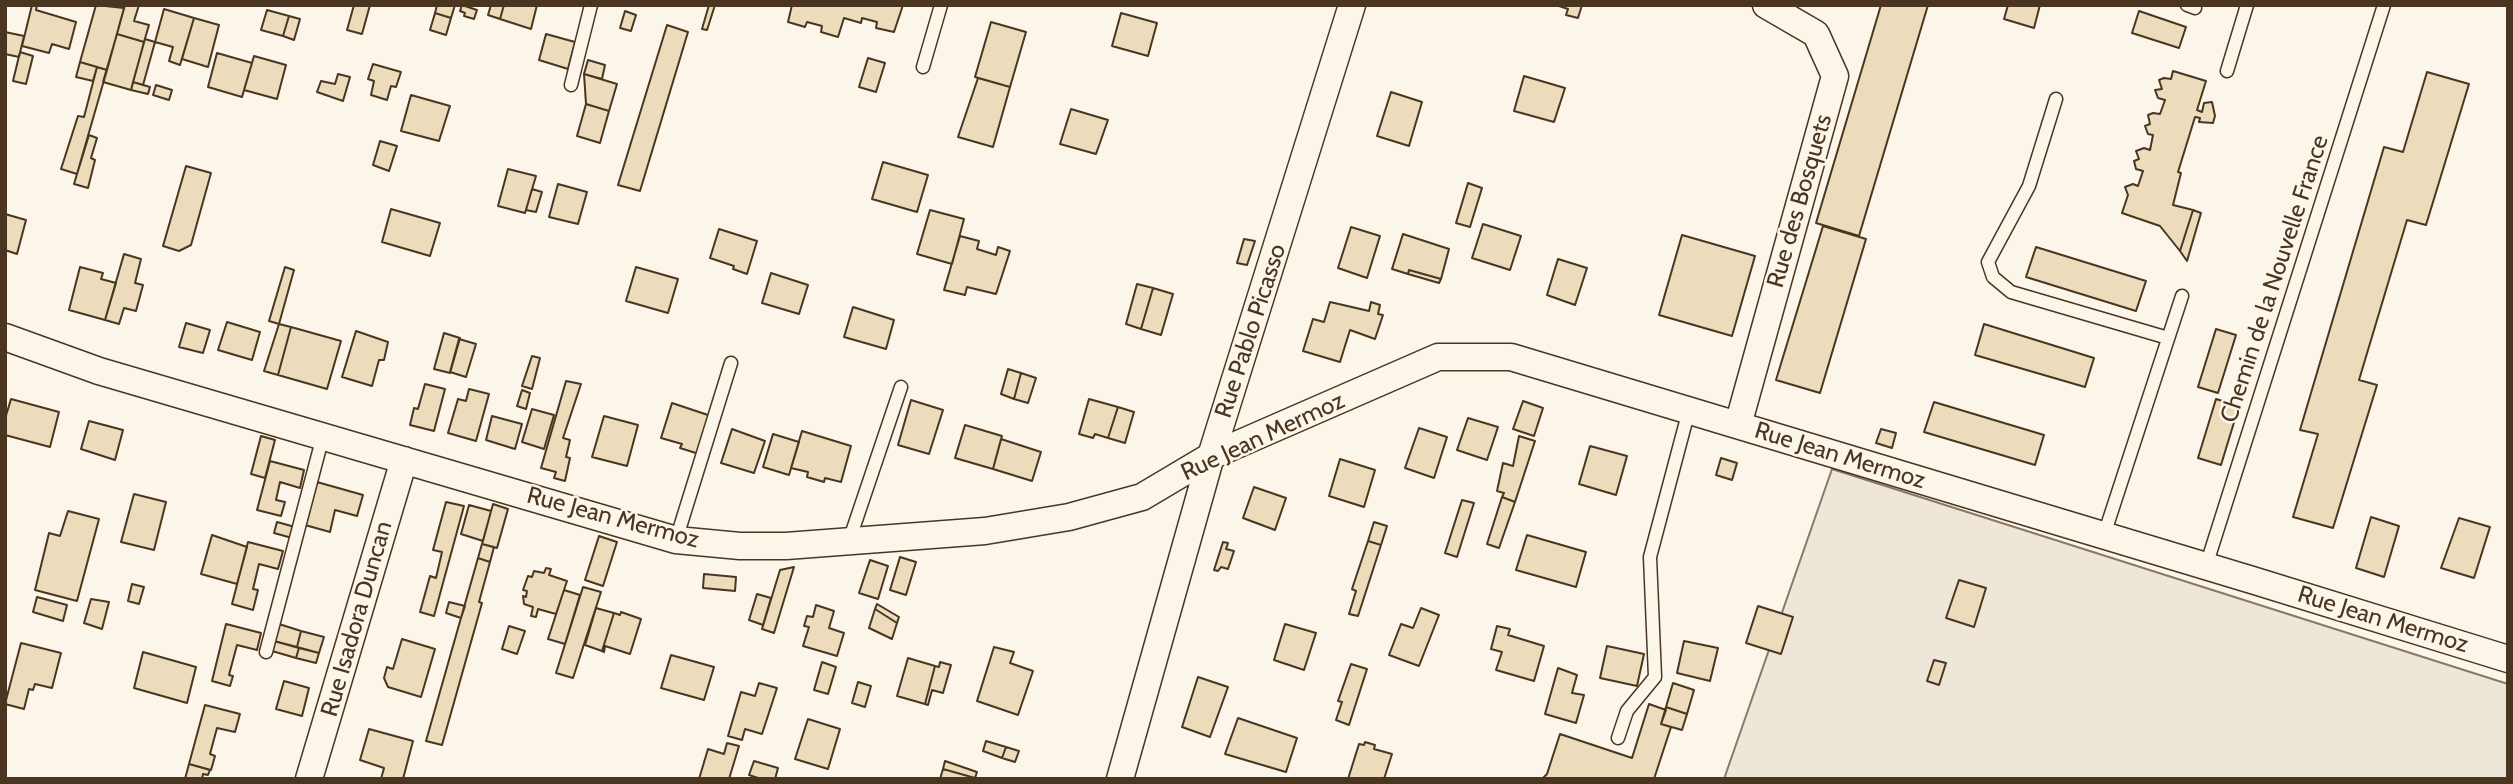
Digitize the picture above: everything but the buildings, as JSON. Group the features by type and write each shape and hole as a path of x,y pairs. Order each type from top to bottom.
{"street":[{"name":"Rue Pablo Picasso","path":"1120,779 1211,456 1352,5"},
{"name":"Rue des Bosquets","path":"1738,425 1835,76 1816,34 1766,5"},
{"name":"Rue Jean Mermoz","path":"5,337 99,371 676,540 740,546 786,546 985,531 1069,517 1142,497 1211,456 1438,357 1511,357 2508,659"},
{"name":"Rue Isadora Duncan","path":"309,779 404,460"}],"lane":[{"path":"571,85 591,5"},
{"path":"923,67 942,5"},
{"path":"2227,71 2247,5"},
{"name":"Chemin de la Nouvelle France","path":"2206,566 2384,5"},
{"path":"2056,99 2029,186 1988,262 1993,277 2011,292 2168,338"},
{"path":"2104,535 2182,296"},
{"path":"676,540 731,363"},
{"path":"849,541 901,387"},
{"path":"1618,738 1627,711 1655,677 1650,557 1689,410"},
{"path":"266,652 323,436"}],"shaded area":[{"path":"1832,469 2508,684 2508,779 1724,779"}]}
